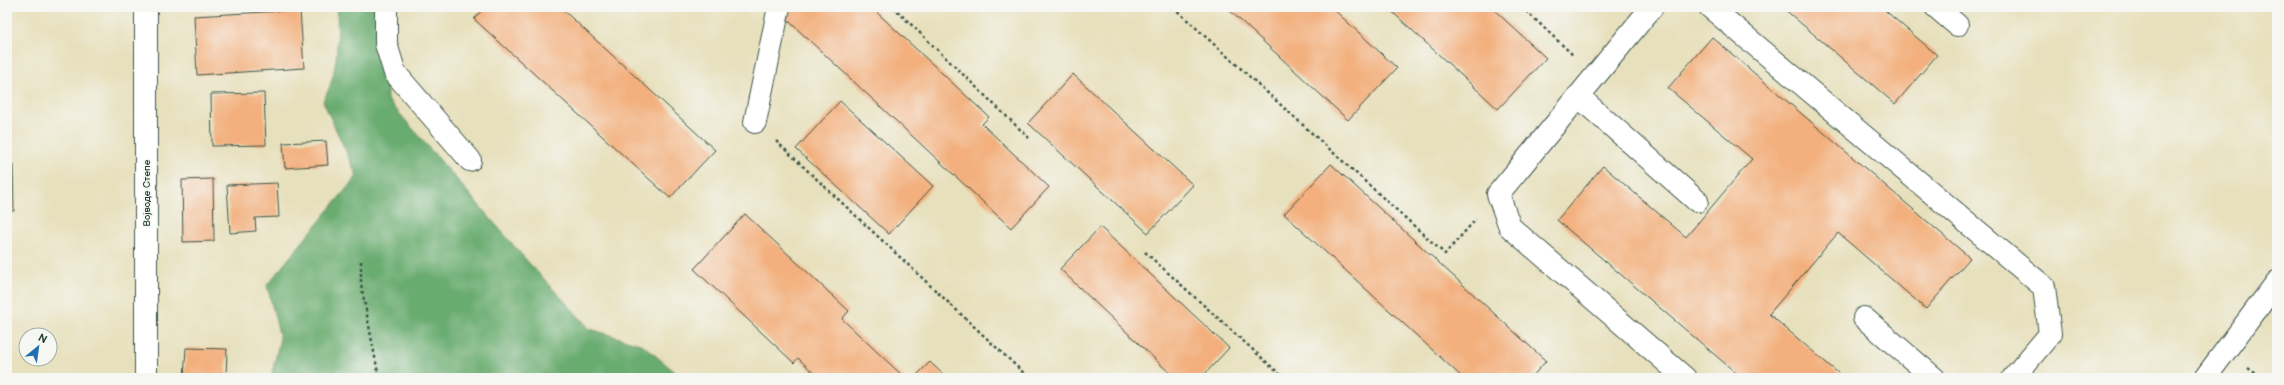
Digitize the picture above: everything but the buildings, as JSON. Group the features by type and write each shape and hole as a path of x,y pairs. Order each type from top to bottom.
{"street":[{"name":"Војводе Степе","path":"146,7 146,378"},
{"path":"386,7 386,44 395,73 470,160"},
{"path":"755,122 780,7"},
{"path":"1652,7 1498,194 1510,227 1685,378"},
{"path":"1710,7 2044,287 2050,334 2013,378"},
{"path":"1936,7 1957,25"},
{"path":"1578,96 1697,201"},
{"path":"2205,378 2277,282"},
{"path":"1864,318 1934,378"}],"path":[{"path":"893,7 1029,138"},
{"path":"1174,7 1445,254 1498,194"},
{"path":"1522,7 1595,76"},
{"path":"755,122 1029,378"},
{"path":"1145,252 1284,378"},
{"path":"361,261 361,284 379,378"}],"green space":[{"path":"337,7 382,7 385,10 387,99 528,262 590,329 643,345 682,378 271,378 280,338 267,285 357,176 323,101 335,68"}]}
